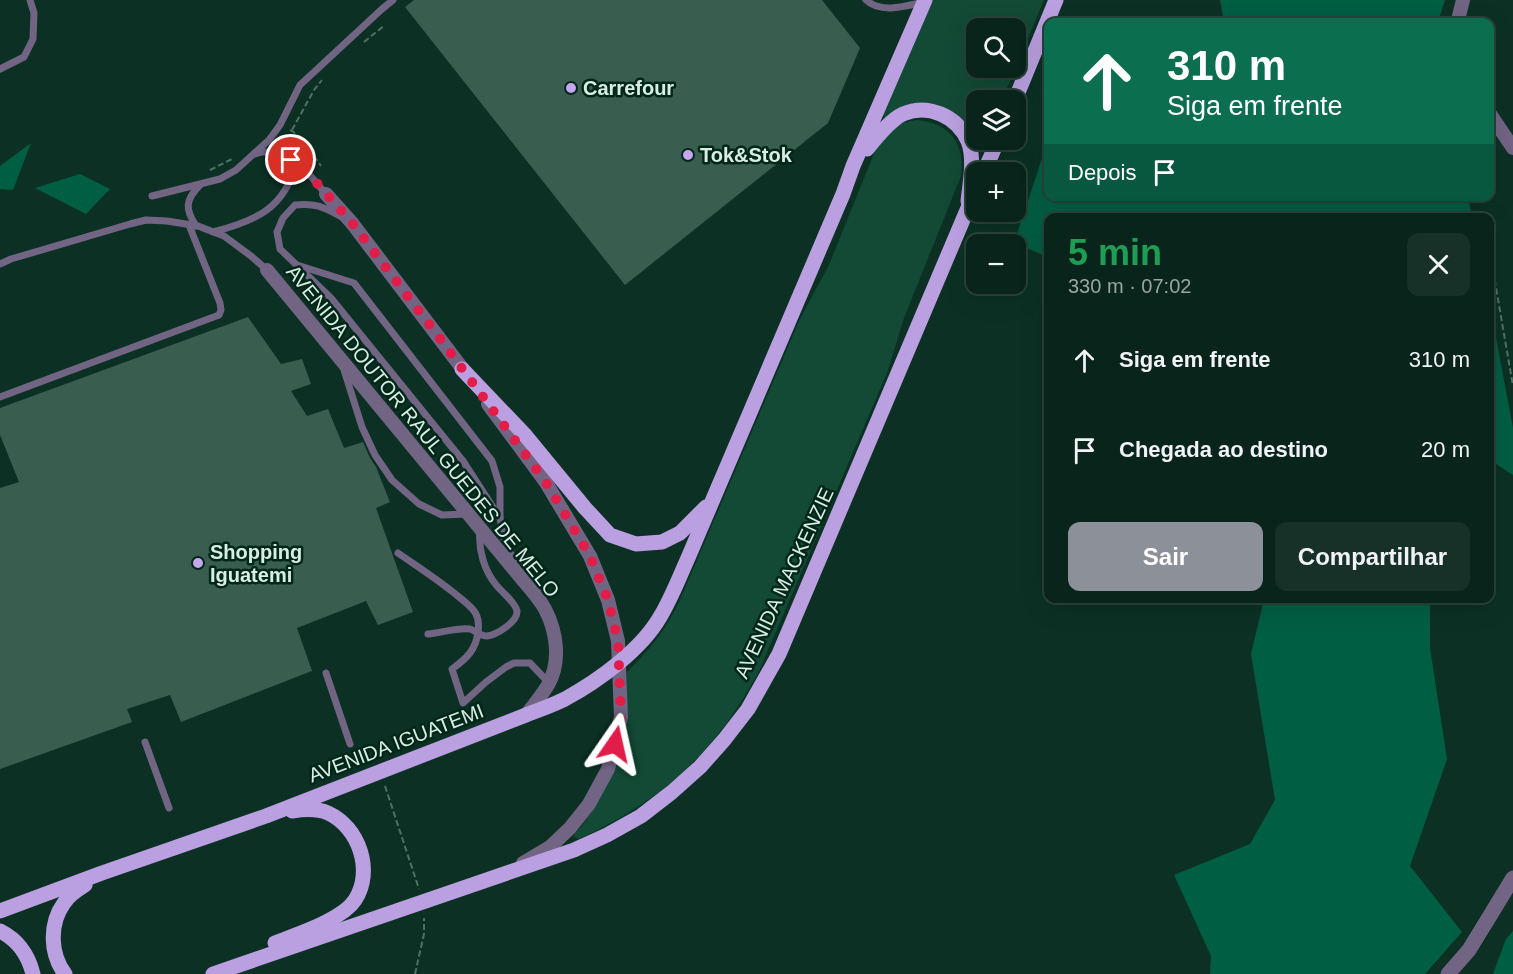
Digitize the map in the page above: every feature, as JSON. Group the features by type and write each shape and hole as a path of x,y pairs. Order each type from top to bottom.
{"main road":[{"path":"1049,18 1056,0"},
{"path":"462,369 525,435 585,508 610,534 636,544 662,542 681,533 714,499 853,166 925,1"},
{"path":"1019,90 1044,29"},
{"path":"853,166 878,135 901,115 918,110 937,112 960,127 968,142 971,162"},
{"name":"AVENIDA MACKENZIE","path":"497,876 574,850 641,816 700,767 747,710 779,654 966,215"},
{"name":"AVENIDA IGUATEMI","path":"0,911 266,816 563,700 596,680 647,635 660,617 714,499"},
{"path":"248,962 268,945 316,926 345,910 355,900 362,885 362,854 345,824 327,813 305,808 266,816"},
{"path":"65,974 58,961 53,943 58,912 72,894 102,873"},
{"path":"213,974 497,876"},
{"path":"0,931 14,939 29,960 33,974"}],"street":[{"path":"1458,18 1463,0"},
{"path":"1494,120 1513,148"},
{"path":"326,194 352,223 545,481 590,556 608,600 618,641 621,717 608,770 589,804 563,835 529,861 497,876"},
{"name":"AVENIDA DOUTOR RAUL GUEDES DE MELO","path":"267,270 545,609 552,628 556,664 549,683 526,715"},
{"path":"1448,974 1469,950 1513,878"}],"lane":[{"path":"0,69 24,57 33,39 34,12 30,0"},
{"path":"152,196 220,179 236,170 269,140 280,125 300,85 393,0"},
{"path":"866,0 872,6 890,8 925,1"},
{"path":"253,154 274,152 301,165 326,194"},
{"path":"213,232 248,222 265,212 288,187 296,163"},
{"path":"0,397 219,315 221,310 187,208 190,198 200,185"},
{"path":"352,223 324,207 309,204 295,205 283,218 278,232 280,249 331,298 463,461 500,518"},
{"path":"0,264 103,231 146,220 193,225 224,236 267,270"},
{"path":"294,264 354,283 492,461 500,486 500,518 504,539 522,579"},
{"path":"341,359 362,428 375,455 392,480 419,504 442,515 468,514"},
{"path":"428,634 466,629 487,636 508,626 513,621 517,612 515,606 497,586 481,554 480,528"},
{"path":"398,553 444,585 473,609 479,620 474,649 468,657 452,669 464,703 496,674 514,663 530,663 549,683"},
{"path":"326,673 351,744"},
{"path":"145,742 170,808"}],"path":[{"path":"360,45 385,26"},
{"path":"292,130 314,90 327,75"},
{"path":"280,125 301,136 321,166"},
{"path":"206,171 239,154"},
{"path":"1494,276 1513,386"},
{"path":"380,772 423,903 424,934 415,974"}],"green space":[{"path":"931,0 1044,0 1026,43 1026,18 966,18 966,78 1011,78 1006,90 966,90 966,127 952,111 924,102 907,105 886,118 882,115"},
{"path":"1220,0 1445,0 1439,18 1223,18"},
{"path":"916,120 938,125 953,137 961,154 961,176 904,318 887,373 760,669 725,725 685,770 637,808 579,839 574,837 593,809 626,714 627,672 657,639 680,600 800,319 829,265 879,141 899,124"},
{"path":"31,143 13,190 0,189 0,166"},
{"path":"1044,152 1044,201 1469,201 1471,213 1044,213 1044,255 1026,248 1026,234 1017,234 1021,222 1026,222 1026,207"},
{"path":"80,174 110,189 86,214 35,188"},
{"path":"1494,327 1513,428 1513,475 1494,463"},
{"path":"1263,603 1430,603 1430,648 1447,759 1410,866 1462,932 1425,974 1210,974 1211,956 1174,875 1250,844 1275,800 1251,654"},
{"path":"1513,931 1513,974 1493,974 1506,939"}],"building":[{"path":"414,0 822,0 860,48 828,123 625,285 405,7"},
{"name":"Shopping Iguatemi","path":"248,317 281,364 302,359 311,384 291,391 307,416 328,409 344,448 363,442 390,502 376,508 413,612 378,625 366,601 297,628 312,671 181,722 170,695 127,709 132,722 0,769 0,488 19,482 0,435 0,408"}],"place":[{"name":"Carrefour","path":"571,88"},
{"name":"Tok&Stok","path":"688,155"},
{"name":"Shopping Iguatemi","path":"198,563"}],"route":[{"path":"291,160 301,165 352,223 441,340 545,481 590,556 608,600 618,641 621,717 615,744"}]}
